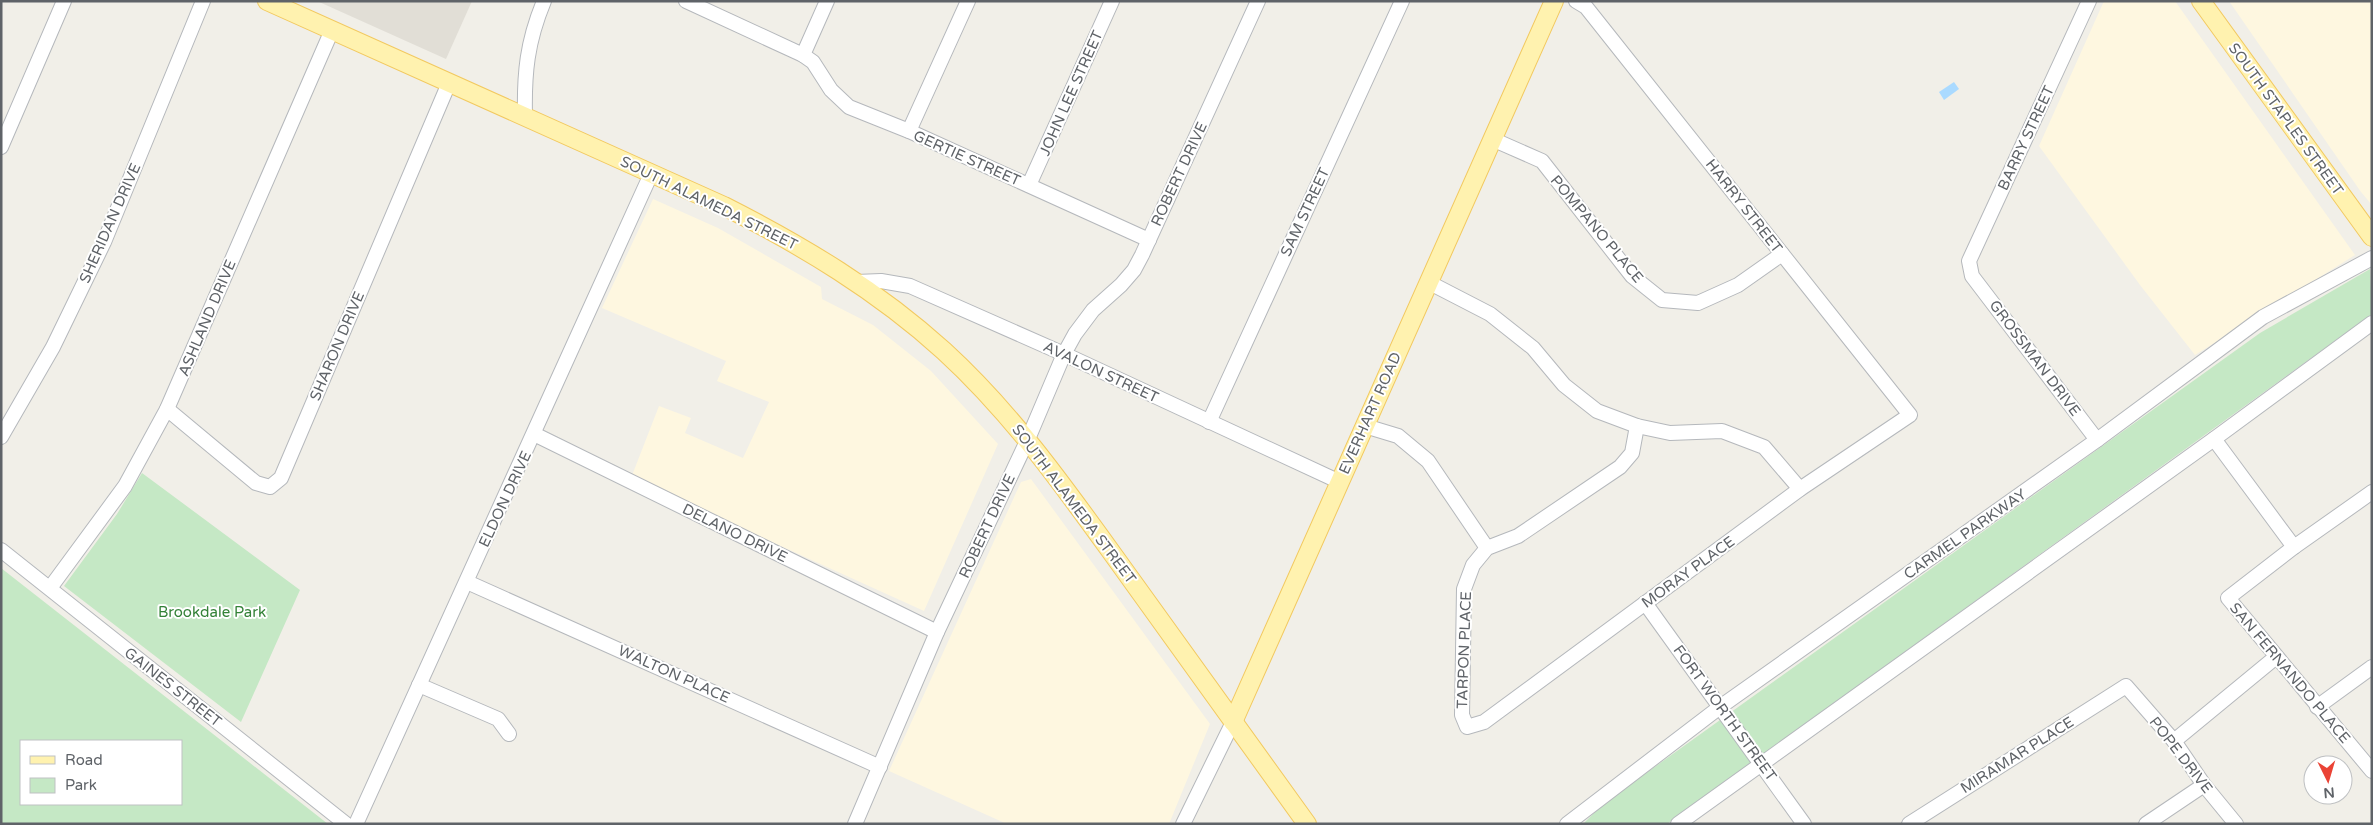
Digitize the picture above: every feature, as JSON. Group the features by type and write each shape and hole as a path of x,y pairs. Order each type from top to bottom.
{"main road":[{"name":"SOUTH ALAMEDA STREET","path":"267,1 770,229 856,282 944,351 1028,439 1307,824"},
{"name":"EVERHART ROAD","path":"1233,722 1554,1"},
{"name":"SOUTH STAPLES STREET","path":"2201,1 2372,237"}],"street":[{"path":"1,147 64,1"},
{"name":"SHERIDAN DRIVE","path":"1,437 53,348 104,242 203,1"},
{"path":"525,117 525,86 529,44 544,1"},
{"path":"686,1 803,55 827,1"},
{"path":"908,131 968,1"},
{"name":"JOHN LEE STREET","path":"1029,185 1112,1"},
{"name":"ROBERT DRIVE","path":"855,824 936,632 1028,439 1064,354 1075,334 1093,310 1134,270 1258,1"},
{"name":"SAM STREET","path":"1209,422 1402,1"},
{"name":"HARRY STREET","path":"1576,1 1586,7 1910,415"},
{"name":"BARRY STREET","path":"1972,276 1968,261 2089,1"},
{"name":"ASHLAND DRIVE","path":"50,588 124,486 167,409 332,30"},
{"name":"GERTIE STREET","path":"803,55 813,62 831,90 849,107 908,131 1149,240"},
{"name":"SHARON DRIVE","path":"167,409 256,483 270,487 281,478 449,83"},
{"name":"POMPANO PLACE","path":"1492,139 1542,162 1632,276 1662,300 1698,303 1738,284 1782,254"},
{"name":"ELDON DRIVE","path":"356,824 651,174"},
{"name":"CARMEL PARKWAY","path":"1568,824 1720,707 2097,440 2263,317 2372,258"},
{"name":"GROSSMAN DRIVE","path":"1972,276 2097,440"},
{"name":"AVALON STREET","path":"856,282 881,281 910,286 1064,354 1340,482"},
{"path":"1428,282 1490,314 1533,348 1564,384 1597,411 1638,426 1670,433 1722,432 1764,447 1800,489"},
{"path":"1678,824 2214,439 2372,323"},
{"name":"MORAY PLACE","path":"1467,727 1484,722 1800,489 1910,415"},
{"path":"1365,426 1398,436 1428,461 1488,548 1518,536 1620,467 1632,454 1638,426"},
{"name":"DELANO DRIVE","path":"534,434 936,632"},
{"path":"2214,439 2294,547 2372,492"},
{"name":"SAN FERNANDO PLACE","path":"2294,547 2228,598 2372,770"},
{"name":"TARPON PLACE","path":"1467,727 1462,715 1464,590 1473,564 1488,548"},
{"name":"GAINES STREET","path":"1,550 346,824"},
{"name":"WALTON PLACE","path":"467,582 880,766"},
{"name":"FORT WORTH STREET","path":"1645,603 1762,763 1804,824"},
{"path":"2174,741 2276,657"},
{"path":"2317,706 2372,667"},
{"path":"419,685 498,718 509,734"},
{"name":"POPE DRIVE","path":"2126,686 2174,741 2204,785 2236,824"},
{"name":"MIRAMAR PLACE","path":"1909,824 2126,686"},
{"name":"EVERHART ROAD","path":"1183,824 1233,722"},
{"path":"2146,824 2204,785"}],"shaded area":[{"path":"317,1 472,1 446,59"},
{"path":"2104,1 2175,1 2355,255 2195,355 2140,285 2039,146"},
{"path":"2229,1 2372,1 2372,205 2361,192"},
{"path":"653,199 718,228 821,287 822,299 873,325 931,371 998,444 924,611 631,478 659,406 691,418 685,433 743,458 769,402 717,381 726,361 602,308"},
{"path":"1031,479 1210,724 1169,824 1007,824 889,771 1021,482"}],"green space":[{"path":"2370,269 2372,314 1667,824 1583,824 1603,804 2260,333"},
{"name":"Brookdale Park","path":"142,473 300,590 241,722 64,586 117,514"},
{"path":"1,568 328,824 1,824"}],"water":[{"path":"1954,82 1959,89 1944,100 1939,92"}]}
